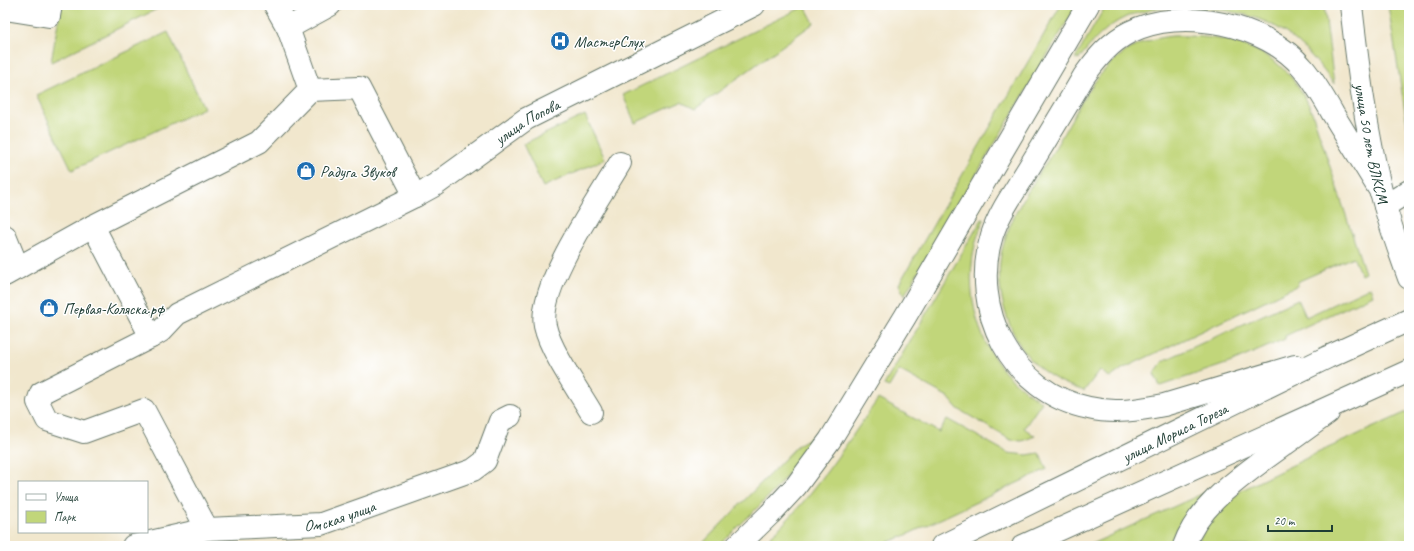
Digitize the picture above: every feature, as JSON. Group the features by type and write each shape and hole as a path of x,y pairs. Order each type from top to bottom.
{"street":[{"path":"5,9 50,16 51,5"},
{"path":"275,5 288,28 310,90"},
{"path":"288,28 330,5"},
{"name":"улица Попова","path":"207,529 144,410 84,432 47,420 38,402 41,393 151,337 161,331 177,314 416,196 526,119 754,5"},
{"path":"737,546 796,486 830,440 913,304 1088,5"},
{"name":"улица 50 лет ВЛКСМ","path":"1351,5 1364,114 1383,199 1409,278"},
{"path":"1357,57 1360,5"},
{"path":"1299,368 1164,405 1123,411 1090,409 1060,399 1030,380 1017,367 1000,339 992,318 987,296 987,257 999,217 1084,76 1098,57 1112,43 1129,32 1159,22 1180,20 1209,22 1250,31 1268,39 1285,50 1303,68 1321,94 1383,199 1409,191"},
{"path":"5,236 12,271 93,226 259,142 310,90 359,88 416,196"},
{"path":"591,412 550,342 545,326 545,307 552,284 564,260 620,163"},
{"path":"93,226 151,337"},
{"name":"улица Мориса Тореза","path":"942,546 1299,368 1328,357 1409,320"},
{"path":"1023,546 1320,414 1348,398 1409,371"},
{"path":"1184,546 1195,522 1229,486 1320,414"},
{"name":"Омская улица","path":"133,546 207,529 254,525 321,524 473,470 485,461 500,421 510,416"}],"green space":[{"path":"61,5 165,5 51,62"},
{"path":"1061,5 1077,5 904,296 899,284"},
{"path":"1106,5 1324,5 1334,84 1317,62 1291,36 1283,31 1249,16 1206,8 1163,8 1126,17 1112,25 1094,41 1079,59 1075,59"},
{"path":"1388,5 1409,5 1409,137"},
{"path":"805,6 814,23 695,109 681,102 635,123 623,95"},
{"path":"168,32 204,108 72,170 36,95"},
{"path":"1173,36 1196,36 1237,43 1256,50 1273,60 1288,74 1301,91 1312,112 1365,273 1361,275 1353,257 1297,282 1298,285 1122,369 1110,378 1100,370 1084,391 1043,371 1033,362 1017,340 1005,311 1001,295 999,270 1003,246 1018,208 1087,93 1100,76 1114,61 1130,49 1150,40"},
{"path":"585,115 605,159 543,187 523,144"},
{"path":"982,219 984,220 977,238 971,278 977,318 983,337 992,355 1004,371 1022,388 1042,402 1024,428 1035,436 1022,441 1011,440 958,409 948,397 899,370 889,387 884,385"},
{"path":"1370,287 1373,295 1285,336 1285,339 1232,362 1160,386 1154,374 1163,361 1298,299 1306,317"},
{"path":"878,399 939,432 947,419 1008,453 1027,455 1039,453 1047,469 904,536 877,546 760,546 794,513 809,495 838,457"},
{"path":"1409,411 1409,546 1197,546 1201,536 1217,512 1242,490 1315,454"},
{"path":"822,431 775,490 719,546 700,546 798,445"},
{"path":"1204,493 1179,524 1169,546 1087,546"}],"place":[{"name":"МастерСлух","path":"560,41"},
{"name":"Радуга Звуков","path":"306,171"},
{"name":"Первая-Коляска.рф","path":"49,308"}]}
